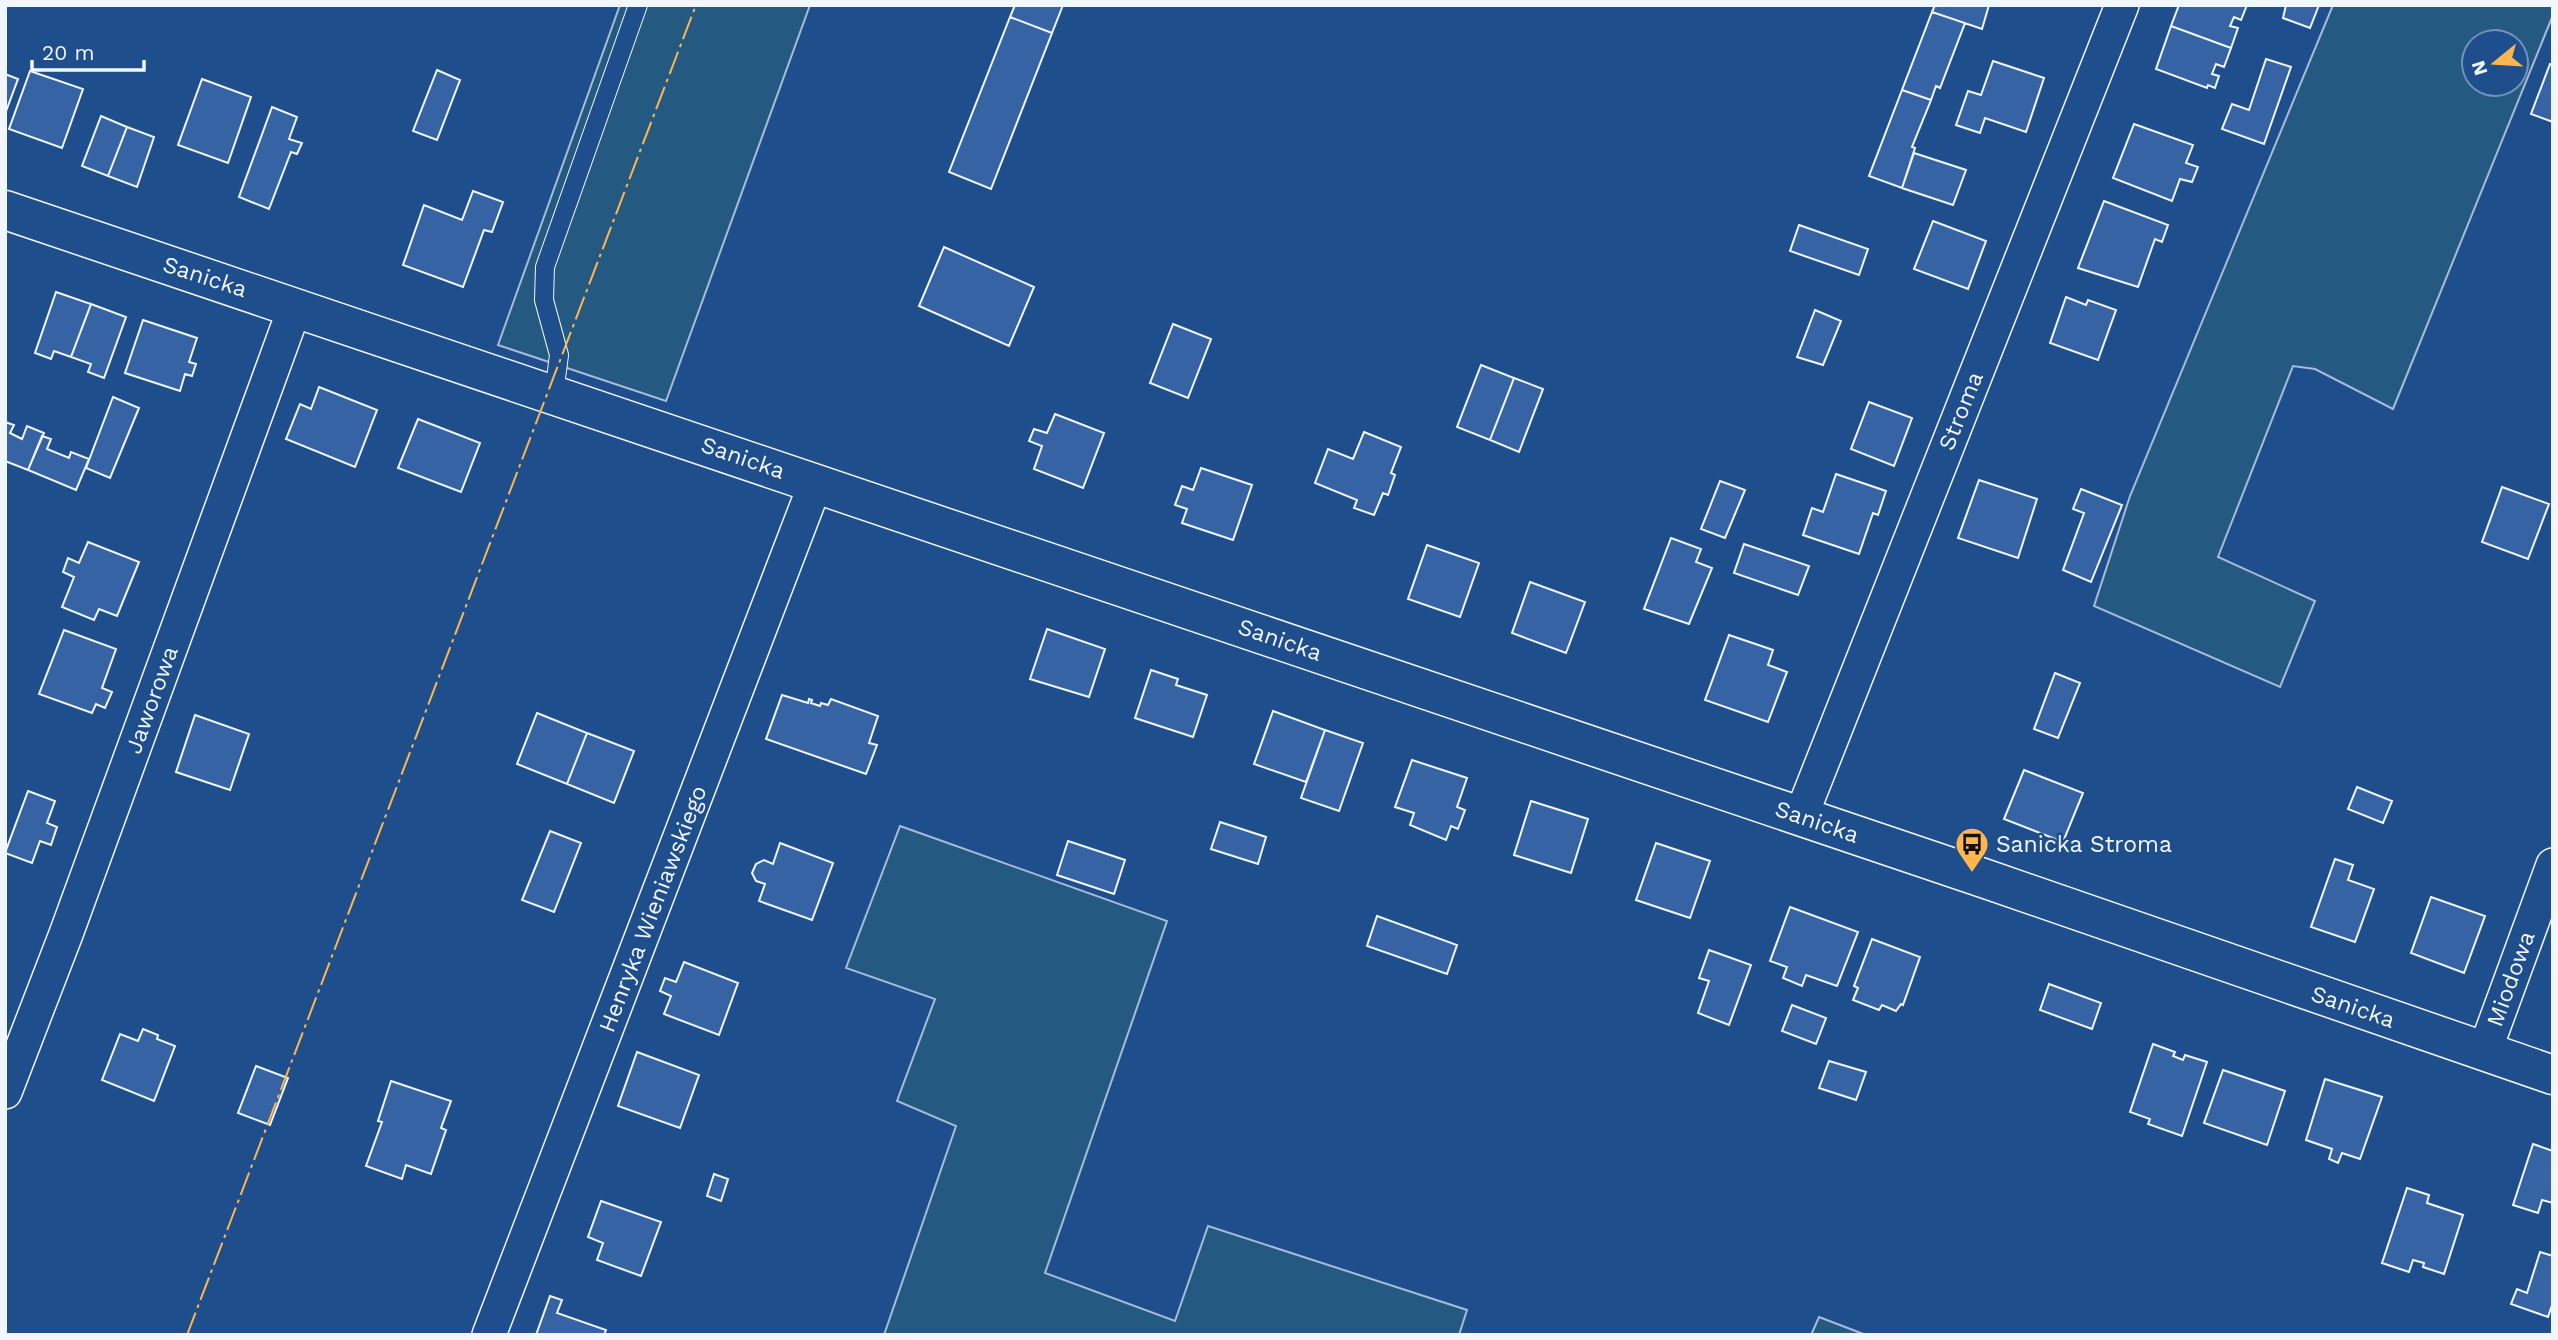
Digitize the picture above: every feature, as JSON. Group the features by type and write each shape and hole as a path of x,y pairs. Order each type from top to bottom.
{"street":[{"name":"Stroma","path":"1801,816 2122,5"},
{"name":"Sanicka","path":"5,210 1801,816 2553,1075"},
{"name":"Jaworowa","path":"5,1091 66,934 295,307"},
{"name":"Henryka Wieniawskiego","path":"489,1335 816,482"},
{"name":"Miodowa","path":"2484,1053 2553,865"}],"lane":[{"path":"554,394 559,355 544,300 545,267 638,5"}],"shaded area":[{"path":"620,5 810,5 666,401 498,345"},
{"path":"2333,5 2553,5 2553,15 2530,72 2530,28 2460,28 2460,98 2519,98 2393,409 2315,369 2293,366 2218,557 2315,601 2280,687 2094,606 2130,496"},
{"path":"900,826 1167,921 1045,1273 1175,1321 1208,1226 1467,1310 1459,1335 884,1335 956,1126 897,1101 935,999 846,968"},
{"path":"1819,1317 1866,1335 1811,1335"}],"building":[{"path":"1015,5 1063,5 1052,33 1010,17"},
{"path":"1935,5 1989,5 1982,29 1932,12"},
{"path":"2179,5 2247,5 2241,20 2234,17 2230,26 2238,28 2231,48 2171,26"},
{"path":"2286,5 2319,5 2310,28 2283,18"},
{"path":"1932,12 1965,23 1940,88 1936,86 1931,100 1902,90"},
{"path":"1010,17 1052,33 991,189 949,172"},
{"path":"2171,26 2231,48 2224,67 2216,64 2212,74 2219,76 2215,88 2208,85 2207,88 2156,69"},
{"path":"2266,59 2291,67 2264,144 2222,129 2232,104 2249,110"},
{"path":"1993,61 2044,78 2026,132 1985,118 1980,133 1956,125 1968,91 1981,95"},
{"path":"2550,64 2553,65 2553,122 2531,114"},
{"path":"437,70 460,80 437,140 413,131"},
{"path":"30,71 83,89 62,148 9,129"},
{"path":"5,74 18,79 5,114"},
{"path":"202,79 251,97 228,163 178,145"},
{"path":"1902,90 1931,100 1912,147 1915,148 1902,188 1869,176"},
{"path":"272,107 297,117 289,139 302,143 297,154 291,152 269,209 239,197"},
{"path":"101,116 127,127 108,176 82,166"},
{"path":"2134,124 2193,145 2186,163 2198,167 2192,182 2180,179 2172,201 2113,178"},
{"path":"127,127 154,137 137,187 108,176"},
{"path":"1914,153 1966,170 1953,205 1902,188"},
{"path":"473,191 503,202 492,232 484,230 463,287 403,265 424,205 462,220"},
{"path":"2104,201 2168,225 2162,242 2155,239 2138,287 2078,268"},
{"path":"1933,221 1986,241 1968,289 1914,269"},
{"path":"1799,225 1868,249 1859,275 1790,251"},
{"path":"944,247 1034,287 1009,346 919,306"},
{"path":"56,292 91,304 71,357 54,351 51,359 35,353"},
{"path":"2066,297 2086,305 2088,300 2116,310 2098,360 2050,343"},
{"path":"91,304 126,317 104,378 88,372 91,364 71,357"},
{"path":"1815,310 1841,321 1823,365 1797,357"},
{"path":"143,320 197,338 189,362 196,364 192,376 185,374 180,391 125,373"},
{"path":"1173,324 1211,339 1188,398 1150,383"},
{"path":"1481,365 1514,378 1490,440 1457,427"},
{"path":"1514,378 1543,389 1519,452 1490,440"},
{"path":"319,387 377,410 355,467 286,439 300,404 311,409"},
{"path":"113,397 139,408 110,478 86,468"},
{"path":"1869,402 1912,418 1894,466 1851,449"},
{"path":"1055,414 1104,433 1083,488 1034,469 1042,446 1029,441 1034,429 1047,433"},
{"path":"418,419 480,443 461,492 398,468"},
{"path":"5,422 14,425 10,433 22,439 27,426 44,433 28,470 5,461"},
{"path":"1364,432 1401,447 1391,473 1395,475 1388,495 1383,493 1374,515 1354,508 1357,500 1315,483 1328,449 1353,459"},
{"path":"42,436 51,439 47,449 69,458 71,452 89,459 76,490 28,470"},
{"path":"1201,468 1252,485 1233,540 1182,523 1187,509 1175,505 1182,486 1193,490"},
{"path":"1836,474 1886,491 1878,515 1873,513 1859,554 1803,535 1812,508 1823,512"},
{"path":"1979,480 2037,499 2018,558 1958,538"},
{"path":"1720,481 1745,490 1725,538 1701,529"},
{"path":"2502,487 2549,504 2528,559 2482,542"},
{"path":"2081,489 2122,505 2091,582 2063,570 2084,513 2073,509"},
{"path":"1671,538 1701,549 1696,562 1712,568 1689,624 1644,609"},
{"path":"88,542 139,562 117,616 99,609 94,620 62,607 74,577 63,572 68,558 79,563"},
{"path":"1744,544 1809,566 1798,595 1734,573"},
{"path":"1427,545 1479,563 1460,617 1408,599"},
{"path":"1530,582 1585,602 1566,653 1512,633"},
{"path":"1047,629 1105,649 1089,697 1030,679"},
{"path":"64,630 116,649 102,688 112,692 105,708 96,704 92,713 39,694"},
{"path":"1729,635 1773,650 1768,665 1787,672 1768,722 1705,700"},
{"path":"1151,670 1178,679 1176,685 1207,695 1193,737 1135,718"},
{"path":"2055,673 2080,683 2058,738 2034,729"},
{"path":"782,695 808,703 809,699 812,700 811,703 820,706 821,703 828,705 831,699 878,716 869,743 877,745 866,774 766,739"},
{"path":"1273,711 1325,730 1306,782 1254,764"},
{"path":"537,713 587,733 567,784 517,764"},
{"path":"195,715 249,734 230,790 176,772"},
{"path":"1325,730 1363,743 1339,811 1301,798"},
{"path":"587,733 634,751 614,803 567,784"},
{"path":"1412,760 1467,778 1457,807 1465,810 1458,829 1451,826 1446,840 1410,825 1414,813 1395,807"},
{"path":"2024,770 2083,793 2063,842 2004,819"},
{"path":"2357,787 2392,801 2383,823 2348,809"},
{"path":"28,791 55,801 47,823 57,827 51,845 40,841 32,863 5,853"},
{"path":"1531,801 1588,819 1571,873 1514,855"},
{"path":"1220,822 1266,837 1258,864 1211,849"},
{"path":"550,831 581,843 554,912 522,900"},
{"path":"1068,841 1125,860 1114,894 1057,875"},
{"path":"780,843 833,863 812,920 759,901 765,884 756,881 752,873 756,864 764,860 773,864"},
{"path":"1656,843 1710,861 1690,918 1636,900"},
{"path":"2335,859 2353,865 2348,880 2374,889 2355,942 2311,927"},
{"path":"2431,897 2485,916 2464,973 2411,953"},
{"path":"1790,907 1858,932 1837,986 1806,975 1802,986 1783,978 1787,967 1770,961"},
{"path":"1377,916 1457,945 1447,974 1367,946"},
{"path":"1872,939 1920,957 1903,1005 1896,1011 1882,1005 1879,1010 1853,1000 1858,988 1854,986"},
{"path":"1709,950 1751,965 1729,1025 1698,1013 1709,981 1699,978"},
{"path":"684,962 738,983 719,1035 664,1014 671,996 660,991 665,978 676,982"},
{"path":"2049,984 2101,1003 2092,1029 2040,1010"},
{"path":"1792,1005 1826,1018 1816,1044 1782,1031"},
{"path":"143,1029 158,1035 157,1039 175,1046 154,1101 102,1080 120,1034 138,1041"},
{"path":"2153,1044 2175,1052 2173,1056 2183,1060 2185,1055 2207,1062 2182,1136 2148,1124 2150,1119 2130,1112"},
{"path":"637,1052 699,1075 680,1128 618,1106"},
{"path":"1829,1061 1866,1072 1856,1100 1819,1088"},
{"path":"256,1066 288,1078 270,1125 238,1113"},
{"path":"2223,1070 2285,1091 2267,1145 2204,1123"},
{"path":"2325,1079 2382,1097 2360,1159 2342,1153 2338,1163 2329,1159 2332,1149 2306,1140"},
{"path":"391,1081 451,1101 441,1128 446,1130 431,1174 406,1165 402,1179 366,1166 382,1122 378,1121"},
{"path":"2533,1144 2553,1151 2553,1203 2542,1200 2538,1213 2513,1205"},
{"path":"714,1174 728,1179 721,1201 707,1196"},
{"path":"2407,1188 2429,1195 2427,1203 2463,1215 2444,1274 2423,1267 2424,1263 2413,1260 2409,1272 2382,1263"},
{"path":"601,1201 661,1222 641,1276 597,1260 603,1243 588,1237"},
{"path":"2540,1252 2553,1256 2553,1302 2548,1317 2511,1304 2517,1289 2527,1293"},
{"path":"550,1296 562,1300 557,1313 606,1330 604,1335 536,1335"}],"power":[{"path":"187,1335 696,5"}],"place":[{"name":"Sanicka Stroma","path":"1972,874"}]}
